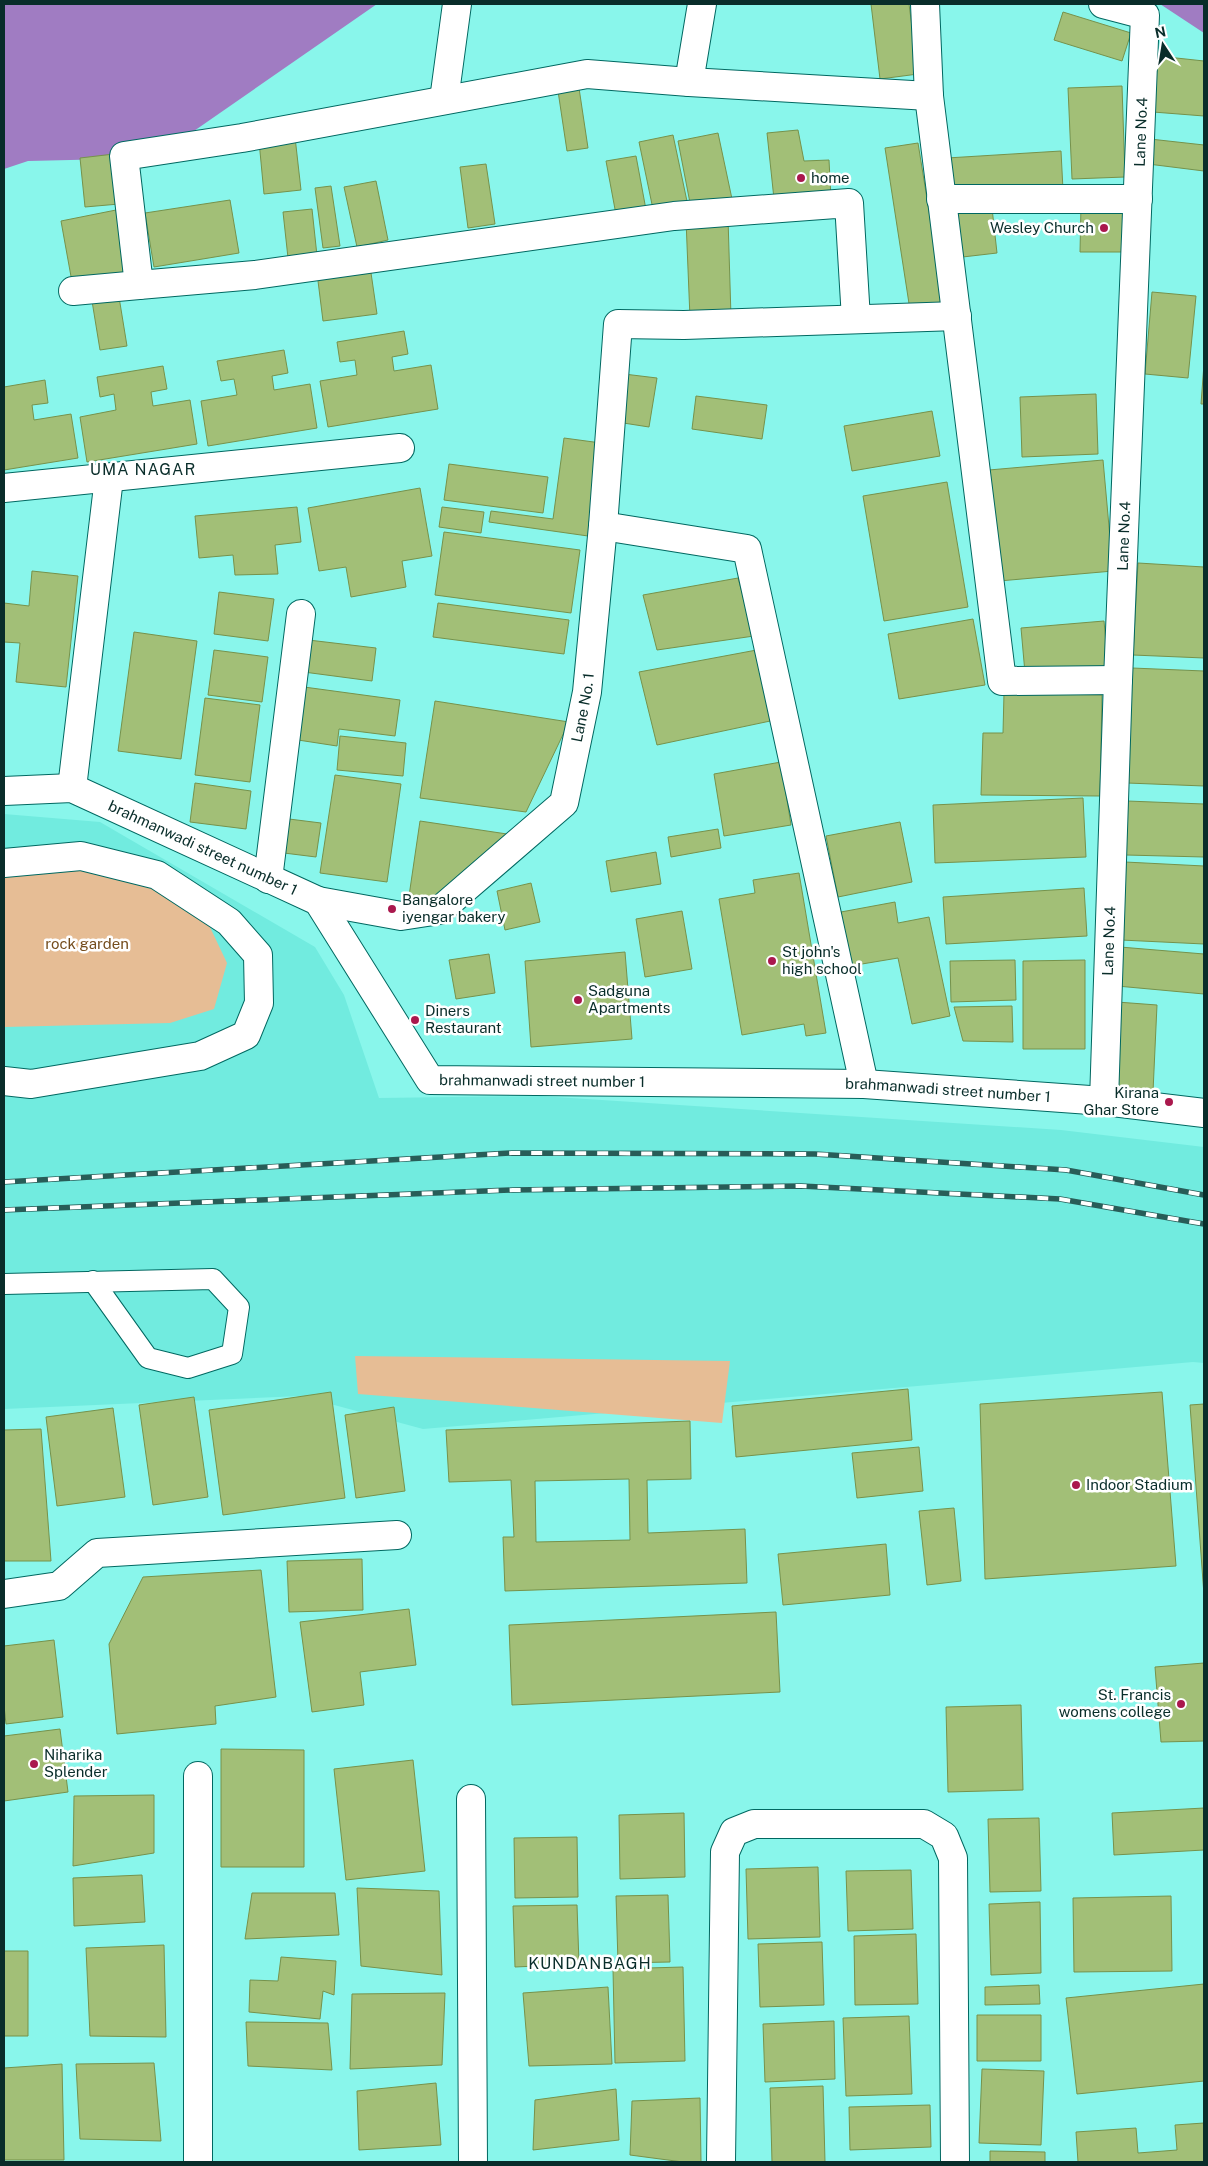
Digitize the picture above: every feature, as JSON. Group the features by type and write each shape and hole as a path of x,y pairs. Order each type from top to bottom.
{"street":[{"path":"444,100 457,4"},
{"path":"689,82 702,4"},
{"path":"925,4 929,96 1002,682 1118,680"},
{"name":"Lane No.4","path":"1103,4 1145,16 1118,680 1104,1101"},
{"path":"139,286 124,156 242,138 587,74 929,96"},
{"path":"941,198 1138,199"},
{"path":"73,291 255,275 674,216 849,203 856,319 956,316"},
{"name":"Lane No. 1","path":"318,901 401,916 440,910 564,803 587,692 603,526 618,324 684,325 856,319"},
{"path":"4,488 400,448"},
{"path":"72,788 109,478"},
{"path":"603,526 747,548 864,1084"},
{"path":"268,879 301,614"},
{"name":"brahmanwadi street number 1","path":"4,791 72,788 318,901 430,1080 864,1084 1104,1101 1204,1113"},
{"path":"4,863 81,856 157,876 229,922 258,955 260,1003 246,1035 200,1056 31,1084 4,1081"},
{"path":"4,1594 59,1586 96,1553 397,1535"},
{"path":"198,1776 198,2162"},
{"path":"472,1799 473,2162"},
{"path":"722,2162 724,1852 734,1832 754,1824 924,1824 944,1836 953,1858 955,2162"}],"lane":[{"path":"4,1284 93,1281 213,1279 239,1307 232,1354 188,1368 148,1358 93,1281"}],"shaded area":[{"path":"4,4 377,4 155,158 28,161 4,169"},
{"path":"1160,4 1204,4 1204,33"},
{"path":"4,814 100,822 315,947 344,995 379,1098 540,1096 1061,1130 1204,1147 1204,1363 1193,1362 423,1429 301,1396 4,1409"}],"green space":[{"name":"rock garden","path":"79,852 199,904 227,963 214,1009 170,1023 4,1027 4,871"},
{"path":"355,1356 730,1361 722,1423 358,1394"}],"building":[{"path":"871,4 909,4 918,74 880,79"},
{"path":"1063,12 1131,33 1122,61 1054,40"},
{"path":"1158,56 1204,61 1204,116 1153,112"},
{"path":"1122,86 1125,177 1072,179 1068,88"},
{"path":"579,88 588,148 567,151 558,91"},
{"name":"home","path":"798,130 804,161 829,160 831,199 774,199 767,133"},
{"path":"718,133 732,199 691,208 678,141"},
{"path":"673,135 688,206 654,214 639,142"},
{"path":"295,137 301,190 264,194 259,141"},
{"path":"1150,139 1204,145 1204,171 1148,164"},
{"path":"918,143 944,304 910,310 885,148"},
{"path":"1061,151 1063,190 949,196 947,158"},
{"path":"114,154 119,204 85,207 80,158"},
{"path":"636,156 647,215 617,220 606,161"},
{"path":"486,164 495,224 468,228 460,167"},
{"path":"376,181 388,240 357,247 344,187"},
{"path":"331,186 340,246 323,248 315,188"},
{"path":"991,199 997,253 954,258 948,205"},
{"path":"230,200 239,253 154,267 145,213"},
{"name":"Wesley Church","path":"1129,204 1128,252 1080,252 1081,205"},
{"path":"312,209 318,265 289,267 283,212"},
{"path":"116,210 128,272 72,282 61,221"},
{"path":"728,218 731,317 690,318 686,220"},
{"path":"370,266 377,314 323,321 317,273"},
{"path":"1152,292 1196,296 1188,378 1145,374"},
{"path":"119,297 127,346 100,350 92,301"},
{"path":"404,331 408,354 392,357 394,371 431,365 438,409 328,427 320,381 357,375 355,360 340,362 337,342"},
{"path":"284,350 288,373 272,376 274,390 310,384 317,428 208,446 201,401 237,395 234,379 221,381 217,361"},
{"path":"1204,364 1204,404 1201,404"},
{"path":"163,366 167,389 151,392 153,406 190,400 197,444 87,462 80,417 116,410 114,394 100,397 97,377"},
{"path":"624,374 657,378 649,427 617,422"},
{"path":"45,380 48,403 32,405 34,420 71,414 78,458 4,470 4,387"},
{"path":"1096,394 1098,454 1022,457 1020,397"},
{"path":"696,396 767,405 762,439 692,429"},
{"path":"932,411 940,456 852,471 844,426"},
{"path":"564,438 601,443 588,536 489,522 491,511 553,519"},
{"path":"1103,460 1113,571 999,581 989,470"},
{"path":"449,464 548,477 543,513 444,500"},
{"path":"947,482 968,607 884,621 863,496"},
{"path":"420,488 432,556 402,561 406,587 351,597 346,567 319,571 308,508"},
{"path":"297,507 301,542 275,545 278,574 235,575 233,555 199,558 195,516"},
{"path":"442,507 484,512 481,533 439,527"},
{"path":"444,532 580,550 571,613 435,595"},
{"path":"1138,563 1204,567 1204,658 1133,655"},
{"path":"32,571 78,576 66,687 16,682 20,643 4,642 4,603 29,606"},
{"path":"738,578 754,636 657,650 643,595"},
{"path":"219,592 274,599 268,641 214,634"},
{"path":"438,603 569,620 564,654 433,637"},
{"path":"973,619 985,685 899,699 888,634"},
{"path":"1104,621 1108,666 1025,673 1021,628"},
{"path":"134,632 197,641 181,759 118,751"},
{"path":"300,639 376,648 372,681 296,671"},
{"path":"762,649 775,720 657,745 639,672"},
{"path":"214,650 268,657 262,702 208,695"},
{"path":"1132,668 1204,671 1204,786 1127,783"},
{"path":"304,687 400,700 395,736 339,729 337,746 298,740"},
{"path":"1004,693 1102,695 1100,796 981,795 983,733 1003,733"},
{"path":"205,698 260,705 250,782 195,775"},
{"path":"435,701 569,722 526,812 420,798"},
{"path":"340,736 406,743 403,776 337,770"},
{"path":"781,762 791,825 724,836 714,774"},
{"path":"335,775 401,784 387,882 320,873"},
{"path":"195,783 251,791 246,829 190,822"},
{"path":"1083,798 1086,857 935,863 933,805"},
{"path":"1127,801 1204,804 1204,857 1126,855"},
{"path":"289,819 321,823 316,857 284,853"},
{"path":"420,821 507,834 447,899 409,896"},
{"path":"900,822 912,882 838,897 826,836"},
{"path":"718,829 721,848 671,857 668,837"},
{"path":"656,852 661,884 611,892 606,861"},
{"path":"1125,862 1204,866 1204,944 1121,940"},
{"name":"St john's high school","path":"799,873 826,1033 806,1036 804,1024 742,1035 719,899 755,893 753,880"},
{"path":"531,883 540,922 505,930 497,891"},
{"path":"1084,888 1087,936 946,944 943,897"},
{"path":"895,902 898,923 929,917 950,1016 912,1024 898,958 850,966 841,912"},
{"path":"682,911 692,969 645,977 636,919"},
{"path":"1120,947 1204,954 1204,994 1117,986"},
{"name":"Sadguna Apartments","path":"625,952 632,1039 531,1047 525,961"},
{"path":"489,954 495,993 456,999 449,960"},
{"path":"1015,960 1016,1000 951,1002 950,961"},
{"path":"1085,960 1085,1049 1023,1049 1023,961"},
{"path":"1117,1002 1157,1005 1153,1092 1112,1090"},
{"path":"1012,1006 1013,1042 963,1041 954,1007"},
{"path":"908,1389 912,1440 736,1457 732,1406"},
{"path":"331,1392 345,1498 223,1515 209,1410"},
{"name":"Indoor Stadium","path":"1162,1392 1176,1566 985,1579 980,1404"},
{"path":"194,1397 208,1497 153,1505 139,1405"},
{"path":"1204,1404 1204,1595 1190,1405"},
{"path":"394,1407 405,1491 356,1498 345,1415"},
{"path":"113,1408 125,1497 57,1506 46,1417"},
{"path":"690,1421 691,1479 647,1480 648,1533 745,1529 747,1583 505,1591 503,1537 514,1537 511,1480 449,1482 446,1430","holes":["629,1479 630,1540 536,1542 535,1481"]},
{"path":"41,1429 51,1561 4,1561 4,1430"},
{"path":"919,1447 923,1491 857,1498 852,1453"},
{"path":"954,1508 961,1581 927,1585 919,1511"},
{"path":"886,1544 890,1595 783,1605 778,1554"},
{"path":"362,1559 363,1610 289,1612 287,1561"},
{"path":"261,1570 276,1697 215,1706 216,1724 117,1734 109,1644 143,1577"},
{"path":"409,1609 416,1665 360,1672 364,1705 312,1712 300,1622"},
{"path":"776,1612 780,1692 512,1705 509,1625"},
{"path":"54,1640 63,1717 6,1724 4,1706 4,1646"},
{"name":"St. Francis womens college","path":"1204,1663 1204,1741 1161,1742 1155,1667"},
{"path":"1021,1705 1023,1790 948,1792 946,1707"},
{"name":"Niharika Splender","path":"60,1729 68,1792 4,1801 4,1736"},
{"path":"221,1749 304,1750 304,1867 221,1867"},
{"path":"413,1760 425,1871 346,1880 334,1769"},
{"path":"154,1795 154,1853 73,1866 74,1796"},
{"path":"1204,1808 1204,1850 1114,1855 1112,1813"},
{"path":"684,1813 685,1877 620,1879 619,1815"},
{"path":"1039,1818 1041,1891 990,1892 988,1819"},
{"path":"577,1837 578,1897 515,1898 514,1838"},
{"path":"818,1867 820,1937 748,1939 746,1869"},
{"path":"911,1870 913,1929 848,1931 846,1871"},
{"path":"142,1875 145,1922 74,1926 73,1878"},
{"path":"357,1888 439,1891 442,1975 361,1966"},
{"path":"252,1893 335,1893 339,1935 245,1939"},
{"path":"668,1895 670,1962 618,1963 616,1896"},
{"path":"1171,1896 1172,1971 1074,1972 1073,1898"},
{"path":"1040,1902 1041,1973 991,1975 989,1904"},
{"path":"577,1905 579,1964 515,1967 513,1906"},
{"path":"916,1934 918,2004 855,2005 854,1936"},
{"path":"822,1942 824,2005 760,2007 758,1944"},
{"path":"164,1945 166,2037 90,2036 86,1948"},
{"path":"4,1951 28,1951 28,2036 4,2036"},
{"path":"281,1957 336,1961 334,1995 323,1991 320,2019 249,2012 250,1980 278,1981"},
{"path":"683,1967 685,2061 615,2063 613,1969"},
{"path":"1204,1984 1204,2081 1077,2094 1066,1998"},
{"path":"1039,1985 1040,2004 985,2005 985,1987"},
{"path":"608,1987 612,2064 529,2066 523,1993"},
{"path":"445,1993 442,2065 350,2069 352,1994"},
{"path":"977,2015 1041,2015 1041,2061 977,2061"},
{"path":"909,2016 912,2094 846,2096 843,2018"},
{"path":"834,2021 835,2079 765,2082 763,2024"},
{"path":"246,2022 328,2023 332,2070 248,2066"},
{"path":"154,2063 161,2141 80,2139 76,2064"},
{"path":"62,2064 64,2160 4,2160 4,2068"},
{"path":"982,2069 1044,2071 1041,2145 979,2143"},
{"path":"436,2083 441,2145 359,2150 357,2091"},
{"path":"823,2086 825,2162 772,2162 770,2088"},
{"path":"616,2089 619,2140 533,2150 535,2100"},
{"path":"700,2098 701,2162 683,2162 630,2155 632,2101"},
{"path":"930,2105 931,2147 850,2150 849,2107"},
{"path":"1204,2123 1204,2162 1078,2162 1076,2132 1136,2128 1138,2153 1177,2150 1175,2125"},
{"path":"990,2151 1045,2152 1045,2162 990,2162"}],"railway":[{"path":"4,1182 512,1153 815,1154 1066,1170 1204,1195"},
{"path":"4,1210 513,1190 801,1186 1060,1199 1204,1224"}],"place":[{"name":"home","path":"801,178"},
{"name":"Wesley Church","path":"1104,228"},
{"name":"Bangalore iyengar bakery","path":"392,909"},
{"name":"St john's high school","path":"772,961"},
{"name":"Sadguna Apartments","path":"578,1000"},
{"name":"Diners Restaurant","path":"415,1020"},
{"name":"Kirana Ghar Store","path":"1169,1102"},
{"name":"Indoor Stadium","path":"1076,1485"},
{"name":"St. Francis womens college","path":"1181,1704"},
{"name":"Niharika Splender","path":"34,1764"}],"district":[{"name":"UMA NAGAR","path":"143,469"},
{"name":"KUNDANBAGH","path":"590,1963"}]}
